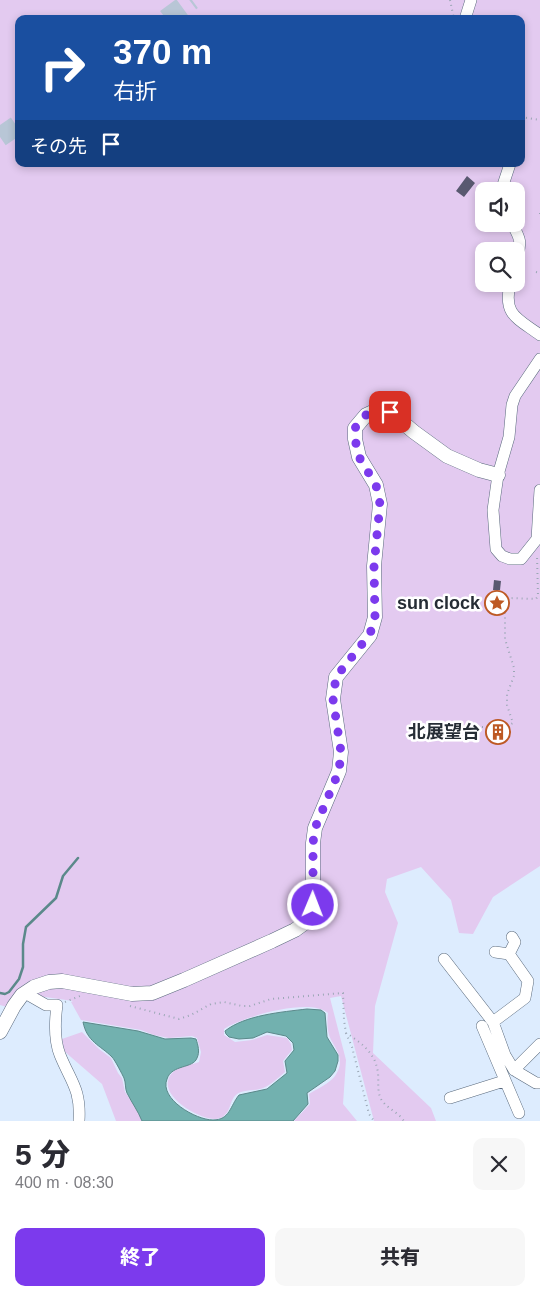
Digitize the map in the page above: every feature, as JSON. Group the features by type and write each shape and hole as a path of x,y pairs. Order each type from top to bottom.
{"street":[{"path":"466,15 471,0"},
{"path":"504,182 509,167"},
{"path":"508,292 509,308 514,315 540,335"},
{"path":"540,359 515,396 512,405 509,437 498,475 493,510 496,550 502,556 510,559 521,559 536,540 540,490"},
{"path":"0,1032 14,1006 25,993 34,987 49,982 62,981 132,994 152,993 264,945 295,930 306,922 313,905 313,843 315,828 339,771 341,752 333,699 336,677 370,634 375,617 374,566 380,504 376,485 359,457 355,439 355,428 366,415 379,409 390,412 447,456 479,470 498,475"},
{"path":"509,954 515,942 512,937"},
{"path":"488,1024 525,998 528,980 509,954 495,952"},
{"path":"444,959 488,1024 494,1054 519,1113"},
{"path":"25,993 46,1005 57,1005 55,1021 60,1053 75,1084 80,1106 79,1121"},
{"path":"514,1070 540,1044"},
{"path":"494,1054 514,1070 536,1083 540,1083"},
{"path":"450,1098 504,1081"}],"path":[{"path":"450,0 453,15"},
{"path":"525,118 540,120"},
{"path":"536,272 540,273"},
{"path":"482,726 508,726 513,723 507,704 507,694 514,676 514,668 504,639 505,601 509,598 536,598 538,596 536,540"},
{"path":"125,1004 179,1019 211,1004 224,1002 250,1006 271,999 344,993 346,1033 352,1047 369,1114 374,1121"},
{"path":"57,1005 84,995"},
{"path":"346,1033 368,1050 377,1067 378,1087 382,1100 398,1113 404,1121"}],"shaded area":[{"path":"0,0 540,0 540,866 493,897 473,934 459,933 451,900 421,867 387,879 385,892 398,923 375,1006 373,1053 431,1108 436,1121 374,1121 341,996 330,998 346,1060 343,1104 357,1121 294,1121 310,1104 309,1094 333,1079 340,1066 338,1053 329,1034 328,1013 307,1007 276,1010 260,1014 224,1029 224,1035 235,1042 252,1040 267,1035 287,1038 292,1050 283,1061 285,1072 275,1081 266,1087 240,1092 232,1100 224,1116 215,1119 198,1114 179,1103 168,1087 168,1079 174,1071 199,1062 201,1052 197,1038 192,1036 169,1038 141,1030 81,1020 71,1002 73,1001 38,996 33,983 7,1007 0,1005"},
{"path":"307,1009 321,1010 325,1013 327,1037 338,1055 338,1061 335,1071 330,1077 307,1093 308,1104 293,1121 142,1121 127,1093 124,1078 115,1061 91,1039 83,1022 138,1031 165,1039 196,1039 199,1051 197,1058 191,1064 173,1071 167,1079 166,1087 168,1094 181,1107 198,1116 213,1120 223,1118 239,1095 267,1089 287,1073 285,1061 294,1050 293,1043 286,1036 267,1032 253,1038 239,1039 229,1037 225,1031 253,1018"},
{"path":"82,1032 111,1058 122,1078 125,1092 142,1121 116,1121 102,1084 64,1051 62,1039"}],"building":[{"path":"467,176 475,183 464,197 456,191"},
{"path":"494,580 501,581 500,590 493,590"}],"waterway":[{"path":"0,993 5,994 9,992 19,979 23,967 23,944 26,927 56,898 63,876 78,858"}],"tunnel":[{"path":"171,15 192,0"},
{"path":"0,137 15,127"}],"place":[{"name":"sun clock","path":"497,603"},
{"name":"北展望台","path":"498,732"}],"route":[{"path":"313,905 313,843 315,828 339,771 341,752 333,699 336,677 370,634 375,617 374,566 380,504 376,485 359,457 355,439 355,428 366,415 379,409 390,412"}]}
